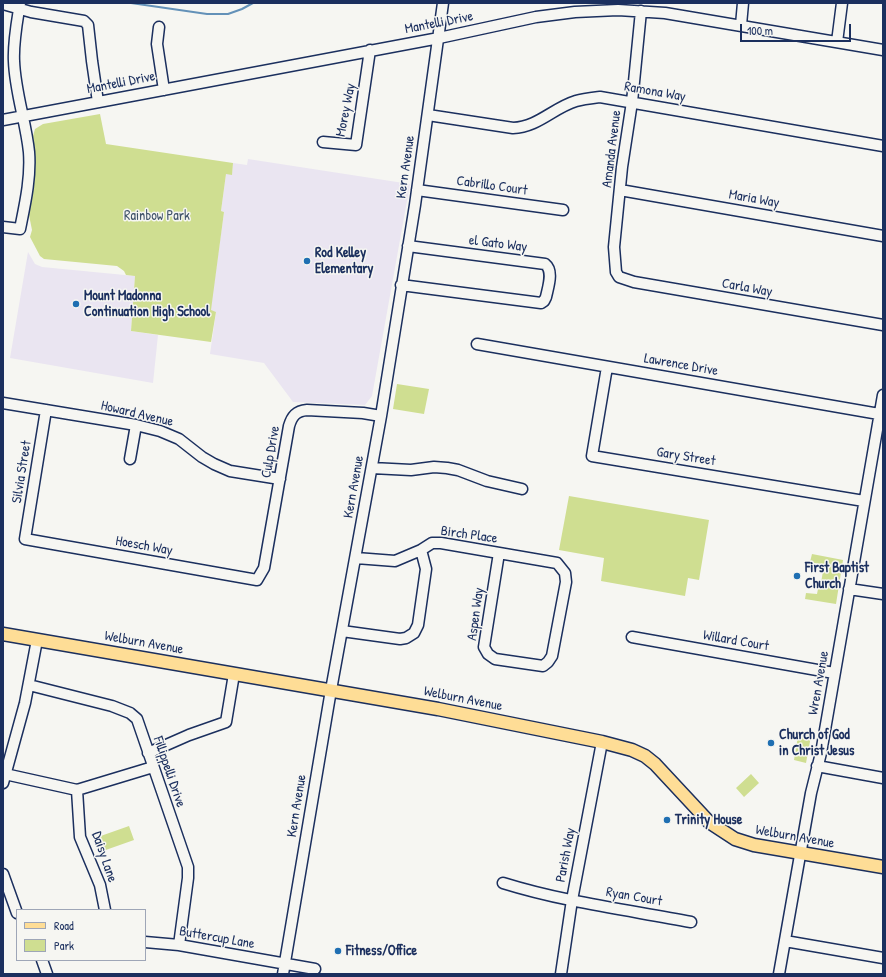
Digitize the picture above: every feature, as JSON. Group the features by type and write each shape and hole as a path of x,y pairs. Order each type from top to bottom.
{"main road":[{"name":"Welburn Avenue","path":"3,634 438,709 602,742 632,750 656,764 708,822 735,839 754,845 883,867"}],"street":[{"name":"Kern Avenue","path":"283,974 331,690 381,416 417,190 443,3"},
{"path":"741,25 743,3"},
{"path":"837,42 842,3"},
{"path":"3,4 19,6 31,12 84,20 88,25 98,102"},
{"path":"3,227 20,229 28,186 29,153 14,62 19,6"},
{"name":"Mantelli Drive","path":"3,120 439,38 557,14 597,11 641,11 690,16 883,50"},
{"name":"Amanda Avenue","path":"615,266 614,247 632,102 641,11"},
{"path":"158,27 157,44 164,90"},
{"name":"Morey Way","path":"323,142 356,145 370,50"},
{"name":"Ramona Way","path":"428,115 513,128 522,128 531,125 575,101 600,97 883,146"},
{"name":"Cabrillo Court","path":"417,190 563,210"},
{"name":"Maria Way","path":"620,190 883,236"},
{"name":"el Gato Way","path":"402,285 541,303 544,301 550,271 546,264 408,246"},
{"name":"Carla Way","path":"615,266 619,277 634,282 883,325"},
{"name":"Lawrence Drive","path":"477,344 879,414"},
{"name":"Gary Street","path":"606,367 592,456 864,501"},
{"name":"Wren Avenue","path":"779,974 811,793 821,753 883,395"},
{"name":"Howard Avenue","path":"3,403 136,425 160,431 179,439 202,457 230,471 280,479"},
{"name":"Silvia Street","path":"25,539 46,410"},
{"name":"Culp Drive","path":"257,580 264,568 291,418 300,410 363,413 381,416"},
{"path":"130,459 136,425"},
{"path":"372,468 410,470 434,467 447,468 458,470 487,481 522,489"},
{"name":"Hoesch Way","path":"25,539 257,580"},
{"name":"Birch Place","path":"356,558 395,561 421,550 432,543 441,543 557,563"},
{"path":"342,631 400,639 406,638 414,633 418,625 426,569 421,550"},
{"name":"Aspen Way","path":"499,553 484,647 488,654 494,659 543,666 552,656 566,582 565,573 557,563"},
{"path":"849,589 883,594"},
{"name":"Willard Court","path":"632,637 834,673"},
{"path":"37,640 29,684 4,779 77,790 153,768"},
{"path":"148,753 189,735 226,722 234,674"},
{"name":"Fillippelli Drive","path":"29,684 112,706 130,713 137,719 188,867 188,878 179,945"},
{"name":"Parish Way","path":"562,974 572,900 602,742"},
{"path":"818,766 883,778"},
{"name":"Daisy Lane","path":"77,790 80,837 100,885 105,909"},
{"path":"3,874 16,910"},
{"name":"Ryan Court","path":"503,883 572,900 691,922"},
{"path":"785,941 883,958"},
{"name":"Buttercup Lane","path":"146,942 179,945 315,969"},
{"path":"42,961 47,974"}],"shaded area":[{"name":"Rod Kelley Elementary","path":"248,159 410,184 372,396 365,405 293,402 264,363 210,354 216,312 210,311 224,212 221,211 226,174 232,174 233,163 247,165"},
{"name":"Mount Madonna Continuation High School","path":"28,252 35,264 42,267 135,276 131,331 158,335 153,383 10,358"}],"green space":[{"name":"Rainbow Park","path":"100,114 106,144 233,163 232,175 226,174 221,211 224,212 211,310 216,312 211,342 131,331 135,276 126,275 124,271 117,266 44,259 40,256 30,237 32,230 29,215 35,171 33,136 35,129 43,124"},
{"path":"397,384 429,389 424,414 393,409"},
{"path":"569,496 709,520 699,580 688,578 685,596 601,581 604,558 559,550"},
{"path":"812,554 843,560 836,604 805,599 806,593 817,594 818,589 820,589 823,571 823,565 810,562"},
{"path":"802,734 811,736 806,763 794,760 798,736"},
{"path":"751,774 759,783 744,797 736,788"},
{"path":"129,826 134,840 100,852 95,838"}],"waterway":[{"path":"131,3 207,14 228,14 253,3"}],"place":[{"name":"Rod Kelley Elementary","path":"307,261"},
{"name":"Mount Madonna Continuation High School","path":"76,304"},
{"name":"First Baptist Church","path":"797,576"},
{"name":"Church of God in Christ Jesus","path":"771,743"},
{"name":"Trinity House","path":"667,820"},
{"name":"Fitness/Office","path":"338,951"}]}
